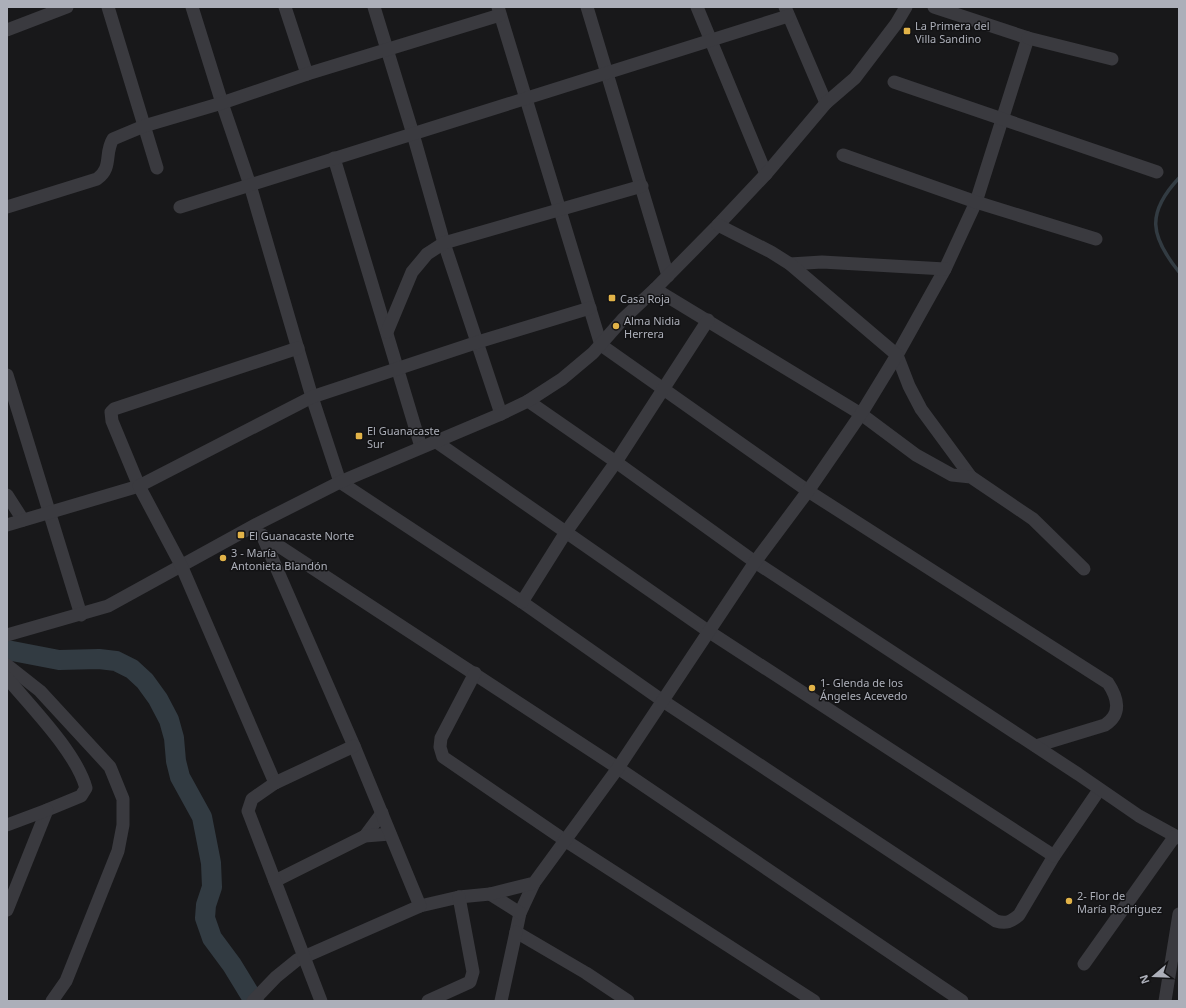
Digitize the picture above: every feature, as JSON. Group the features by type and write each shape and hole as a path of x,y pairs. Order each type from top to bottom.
{"street":[{"path":"7,30 67,7"},
{"path":"108,7 157,168"},
{"path":"192,7 222,103 250,185 312,397 340,482 522,602 663,701 996,921 1004,924 1012,921 1020,915 1054,856 1099,790"},
{"path":"285,7 307,74"},
{"path":"374,7 413,134 444,243 501,414"},
{"path":"587,7 668,276"},
{"path":"697,7 766,174"},
{"path":"7,635 108,606 181,565 260,530 340,482 501,414 528,401 562,379 601,345 623,319 718,225 766,174 826,102 855,78 896,24 906,7"},
{"path":"934,7 1028,38 1112,59"},
{"path":"7,207 97,179 106,170 110,144 113,139 144,126 222,103 307,74 387,50 499,11 601,345 808,491 1108,683 1116,695 1117,708 1111,721 1105,725 1036,746"},
{"path":"180,207 527,99 710,40 787,11 826,102"},
{"path":"501,1001 520,913 534,883 618,768 755,562 808,491 861,414 897,355 945,268 976,202 1028,38"},
{"path":"894,82 1157,172"},
{"path":"843,155 976,202 1096,239"},
{"path":"334,158 421,448"},
{"path":"387,332 412,272 427,254 444,243 642,186"},
{"path":"718,225 771,252 790,264 897,355 908,386 921,409 971,477 1033,519 1084,569"},
{"path":"790,264 822,262 945,268"},
{"path":"655,289 861,414 916,456 952,475 971,477"},
{"path":"7,525 139,486 312,397 478,342 590,308"},
{"path":"522,602 566,532 616,462 664,390 708,320"},
{"path":"275,783 181,565 139,486 112,422 111,412 114,409 298,348"},
{"path":"7,375 81,615"},
{"path":"528,401 755,562 1036,746 1099,790 1139,816 1177,837 1084,964"},
{"path":"435,441 708,631 1054,856"},
{"path":"7,495 22,520"},
{"path":"260,530 618,768 962,1001"},
{"path":"260,530 354,746 420,906"},
{"path":"7,664 40,691 110,767 123,799 123,825 118,851 66,981 52,1001"},
{"path":"475,673 440,738 440,747 443,757 566,841 814,1001"},
{"path":"7,678 60,743 82,774 86,788 81,796 7,825"},
{"path":"1056,760 1063,738"},
{"path":"321,1001 248,811 252,799 275,783 354,746"},
{"path":"7,910 47,810"},
{"path":"365,836 382,813"},
{"path":"275,881 365,836 390,834"},
{"path":"253,1001 276,977 304,956 420,906 459,897 490,894 534,883"},
{"path":"490,894 520,913"},
{"path":"428,1001 470,982 473,972 459,897"},
{"path":"1165,1001 1179,914"},
{"path":"516,932 586,973 628,1001"}],"waterway":[{"path":"1179,178 1161,202 1157,214 1156,225 1162,247 1179,272"},
{"path":"7,650 59,660 99,659 116,661 132,669 145,681 158,699 169,720 174,738 176,761 180,777 202,817 211,863 212,887 206,905 205,918 212,938 232,965 254,1001"}],"place":[{"name":"La Primera del Villa Sandino","path":"907,31"},
{"name":"Casa Roja","path":"612,298"},
{"name":"Alma Nidia Herrera","path":"616,326"},
{"name":"El Guanacaste Sur","path":"359,436"},
{"name":"El Guanacaste Norte","path":"241,535"},
{"name":"3 - María Antonieta Blandón","path":"223,558"},
{"name":"1- Glenda de los Ángeles Acevedo","path":"812,688"},
{"name":"2- Flor de María Rodriguez","path":"1069,901"}]}
